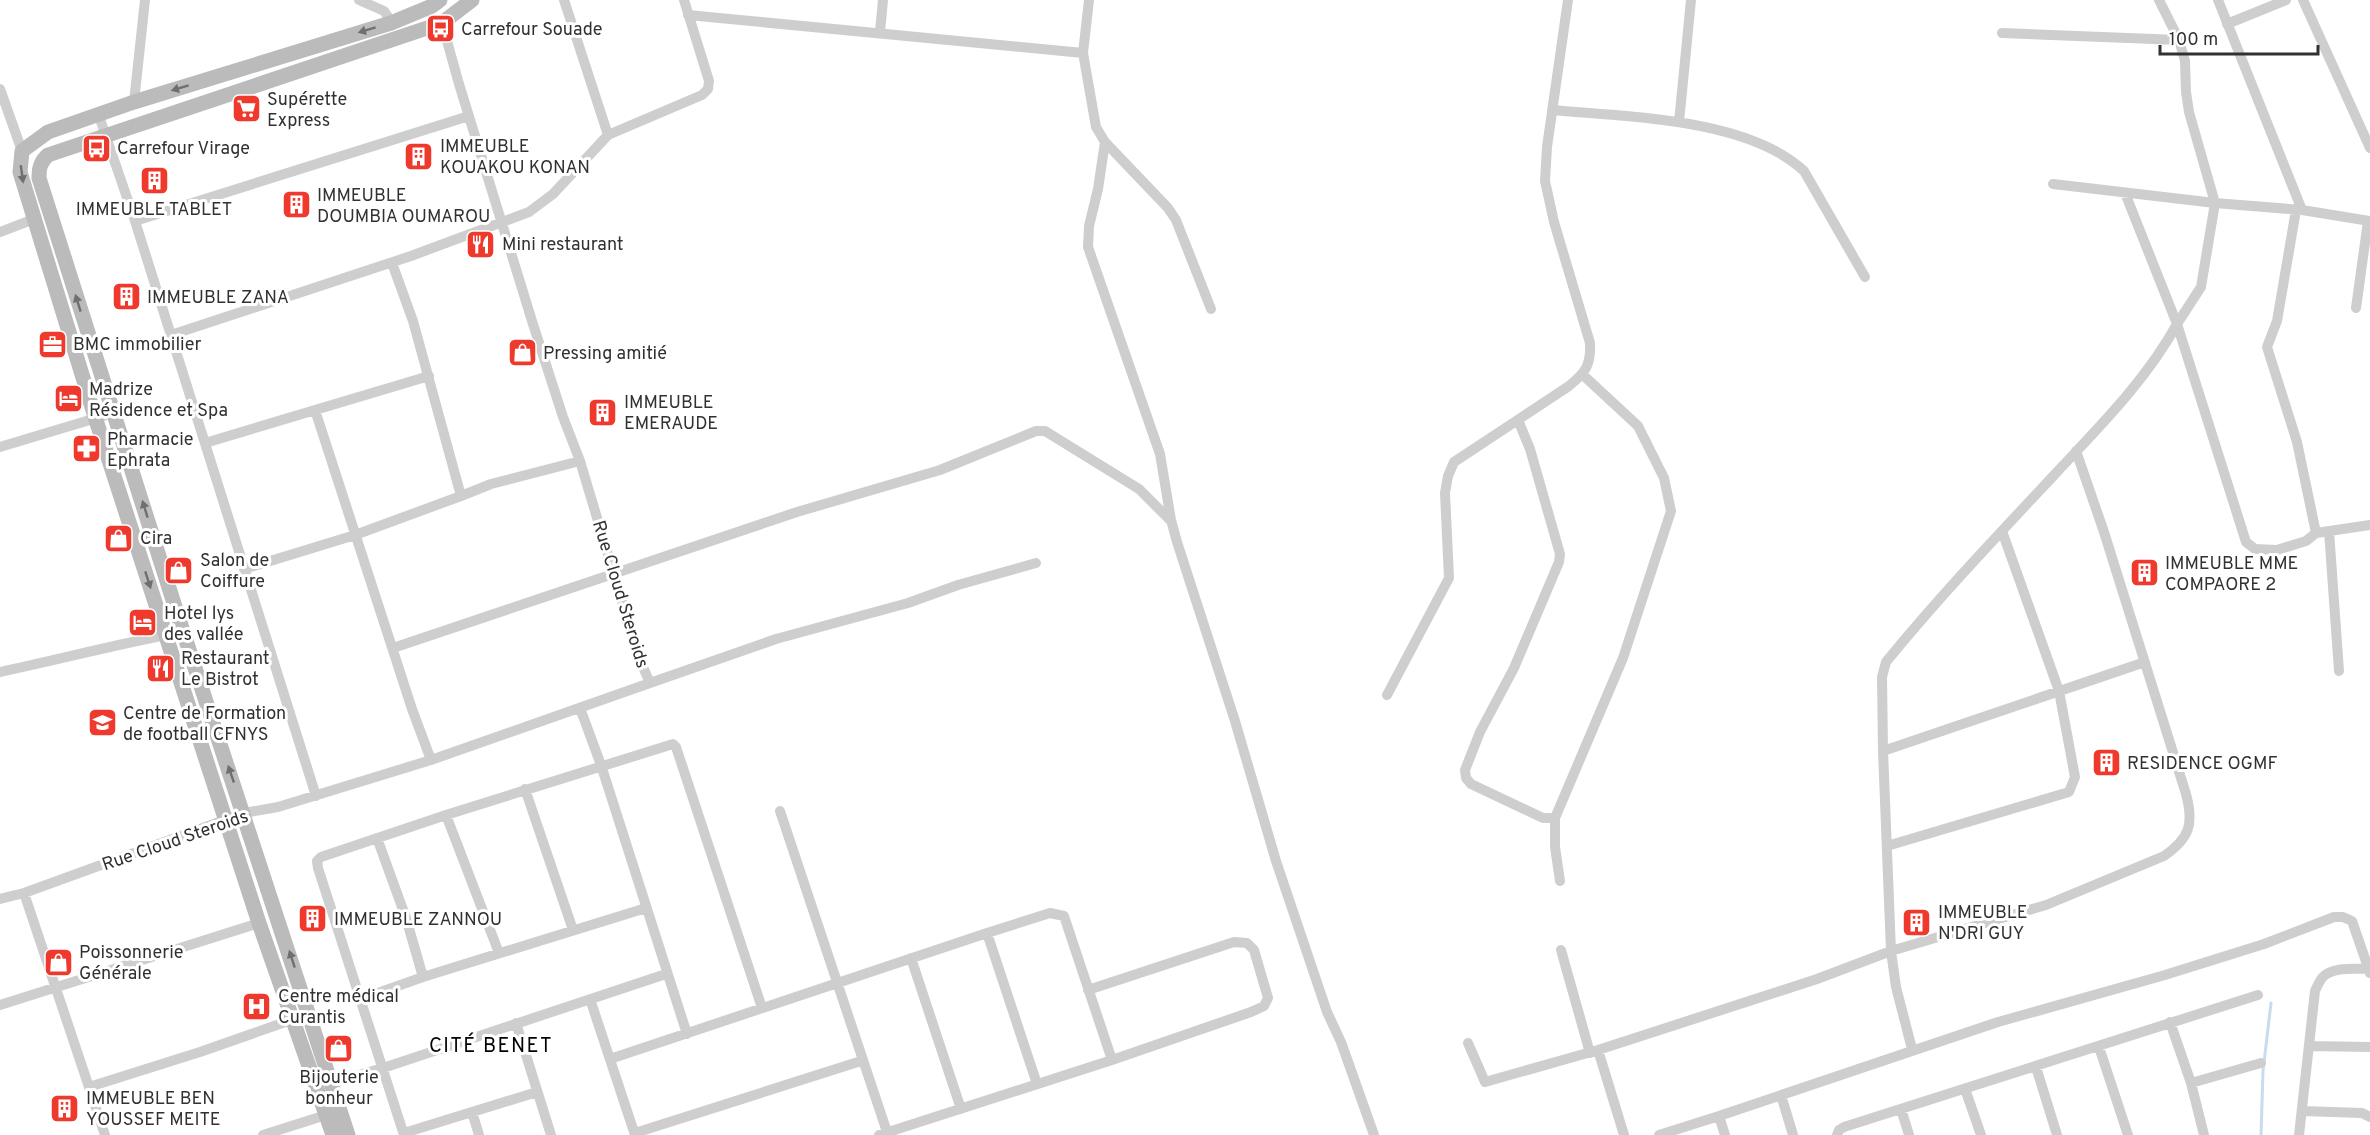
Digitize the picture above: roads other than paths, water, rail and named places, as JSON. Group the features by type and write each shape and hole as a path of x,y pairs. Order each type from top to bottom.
{"main road":[{"path":"333,1135 226,821 95,417 20,172 22,152 48,132 134,102 391,23 432,6 440,0"},
{"path":"348,1135 112,413 39,178 39,170 42,160 48,155 442,23 472,0"}],"street":[{"path":"134,102 145,0"},
{"path":"359,0 384,11 392,21 391,23"},
{"path":"564,0 608,135"},
{"path":"171,335 392,263 502,224 528,212 553,194 608,135 702,95 708,89 709,81 684,0"},
{"path":"880,32 883,0"},
{"path":"1089,0 1083,53 1096,127 1105,142 1168,208 1176,220 1211,309"},
{"path":"1388,695 1449,578 1444,512 1445,493 1454,462 1583,375 1591,358 1590,343 1554,222 1545,181 1552,110 1568,0"},
{"path":"1679,122 1691,0"},
{"path":"1912,1049 1896,987 1891,951 1882,677 1886,662 2121,402 2163,350 2201,287 2215,203 2189,112 2185,61 2159,0"},
{"path":"2218,0 2299,210 2277,321 2267,347 2297,442 2316,533"},
{"path":"2227,24 2286,0"},
{"path":"2303,0 2370,148"},
{"path":"688,15 1083,53"},
{"name":"Rue Cloud Steroids","path":"0,899 24,893 244,813 278,807 431,760 650,683 639,658 580,461 563,417 502,224 442,23"},
{"path":"2002,33 2178,40"},
{"path":"0,89 22,152"},
{"path":"1552,110 1679,122 1731,133 1776,150 1791,159 1804,171 1865,277"},
{"path":"99,116 135,221 316,796"},
{"path":"135,221 469,116"},
{"path":"1105,142 1098,189 1089,226 1088,247 1160,454 1171,520 1235,721 1276,861 1327,1012 1341,1042 1374,1135"},
{"path":"2054,184 2215,203 2299,210 2369,221 2356,308"},
{"path":"2125,193 2177,324 2246,542 2255,549 2277,550 2306,541 2316,533 2370,525"},
{"path":"0,232 34,219"},
{"path":"392,263 413,321 461,496"},
{"path":"1560,881 1555,847 1555,818 1623,658 1671,511 1664,478 1638,426 1583,375"},
{"path":"205,443 429,376"},
{"path":"315,410 431,760"},
{"path":"0,447 112,413"},
{"path":"1518,420 1530,449 1560,554 1559,562 1514,668 1480,732 1465,770 1470,784 1543,819 1555,818"},
{"path":"393,648 797,512 940,470 1036,431 1045,431 1138,489 1171,520"},
{"path":"1468,1043 1485,1082 1594,1052 1785,990 1891,951 2046,904 2164,856 2180,845 2187,835 2190,809 2168,730 2076,451"},
{"path":"244,569 355,535 491,484 580,461"},
{"path":"1887,846 2068,792 2075,777 2059,691 2002,531"},
{"path":"2329,531 2339,671"},
{"path":"650,683 776,639 908,603 958,585 1036,563"},
{"path":"0,672 102,647 166,635"},
{"path":"1883,750 2145,662"},
{"path":"580,708 601,765 687,1034"},
{"path":"537,1092 404,1134 317,861 321,857 525,789 673,744 676,747 762,1008"},
{"path":"525,789 573,930"},
{"path":"780,811 838,982 883,1134 1112,1060 1251,1012 1264,1006 1268,998 1254,950 1247,943 1234,942 1088,990"},
{"path":"446,815 499,953"},
{"path":"377,838 406,918 423,977"},
{"path":"24,893 105,1135"},
{"path":"361,999 423,977 646,908"},
{"path":"610,1059 1050,913 1064,915 1112,1060"},
{"path":"1659,1135 1912,1049 2264,945 2334,917 2343,917 2352,921 2370,970 2344,969 2322,976 2315,992 2299,1135"},
{"path":"0,1005 259,922"},
{"path":"987,933 1037,1084"},
{"path":"1561,950 1624,1135"},
{"path":"911,958 961,1109"},
{"path":"332,1083 666,974"},
{"path":"1837,1135 1844,1127 2258,995"},
{"path":"590,999 635,1134 861,1061"},
{"path":"89,1087 200,1053 294,1019"},
{"path":"2170,1022 2191,1083 2204,1135"},
{"path":"516,1023 551,1135"},
{"path":"2309,1046 2370,1047"},
{"path":"2099,1047 2128,1135"},
{"path":"2191,1083 2261,1063"},
{"path":"2036,1067 2057,1135"},
{"path":"1965,1089 1981,1135"},
{"path":"1781,1095 1793,1135"},
{"path":"1901,1109 1909,1135"},
{"path":"2302,1111 2362,1113 2370,1117"},
{"path":"472,1112 479,1135"},
{"path":"263,1135 326,1115"},
{"path":"1719,1116 1725,1135"}],"waterway":[{"path":"2261,1135 2263,1071 2271,1003"}],"place":[{"name":"Carrefour Souade","path":"440,29"},
{"name":"Supérette Express","path":"246,109"},
{"name":"Carrefour Virage","path":"96,148"},
{"name":"IMMEUBLE KOUAKOU KONAN","path":"419,156"},
{"name":"IMMEUBLE TABLET","path":"154,180"},
{"name":"IMMEUBLE DOUMBIA OUMAROU","path":"296,205"},
{"name":"Mini restaurant","path":"481,244"},
{"name":"IMMEUBLE ZANA","path":"126,297"},
{"name":"BMC immobilier","path":"52,344"},
{"name":"Pressing amitié","path":"522,353"},
{"name":"Madrize Résidence et Spa","path":"68,399"},
{"name":"IMMEUBLE EMERAUDE","path":"603,412"},
{"name":"Pharmacie Ephrata","path":"86,449"},
{"name":"Cira","path":"119,538"},
{"name":"Salon de Coiffure","path":"179,570"},
{"name":"IMMEUBLE MME COMPAORE 2","path":"2144,573"},
{"name":"Hotel lys des vallée","path":"143,623"},
{"name":"Restaurant Le Bistrot","path":"160,668"},
{"name":"Centre de Formation de football CFNYS","path":"102,723"},
{"name":"RESIDENCE OGMF","path":"2106,763"},
{"name":"IMMEUBLE ZANNOU","path":"313,919"},
{"name":"IMMEUBLE N'DRI GUY","path":"1917,922"},
{"name":"Poissonnerie Générale","path":"58,962"},
{"name":"Centre médical Curantis","path":"257,1006"},
{"name":"Bijouterie bonheur","path":"339,1048"},
{"name":"IMMEUBLE BEN YOUSSEF MEITE","path":"65,1108"}],"district":[{"name":"CITÉ BENET","path":"491,1045"}]}
